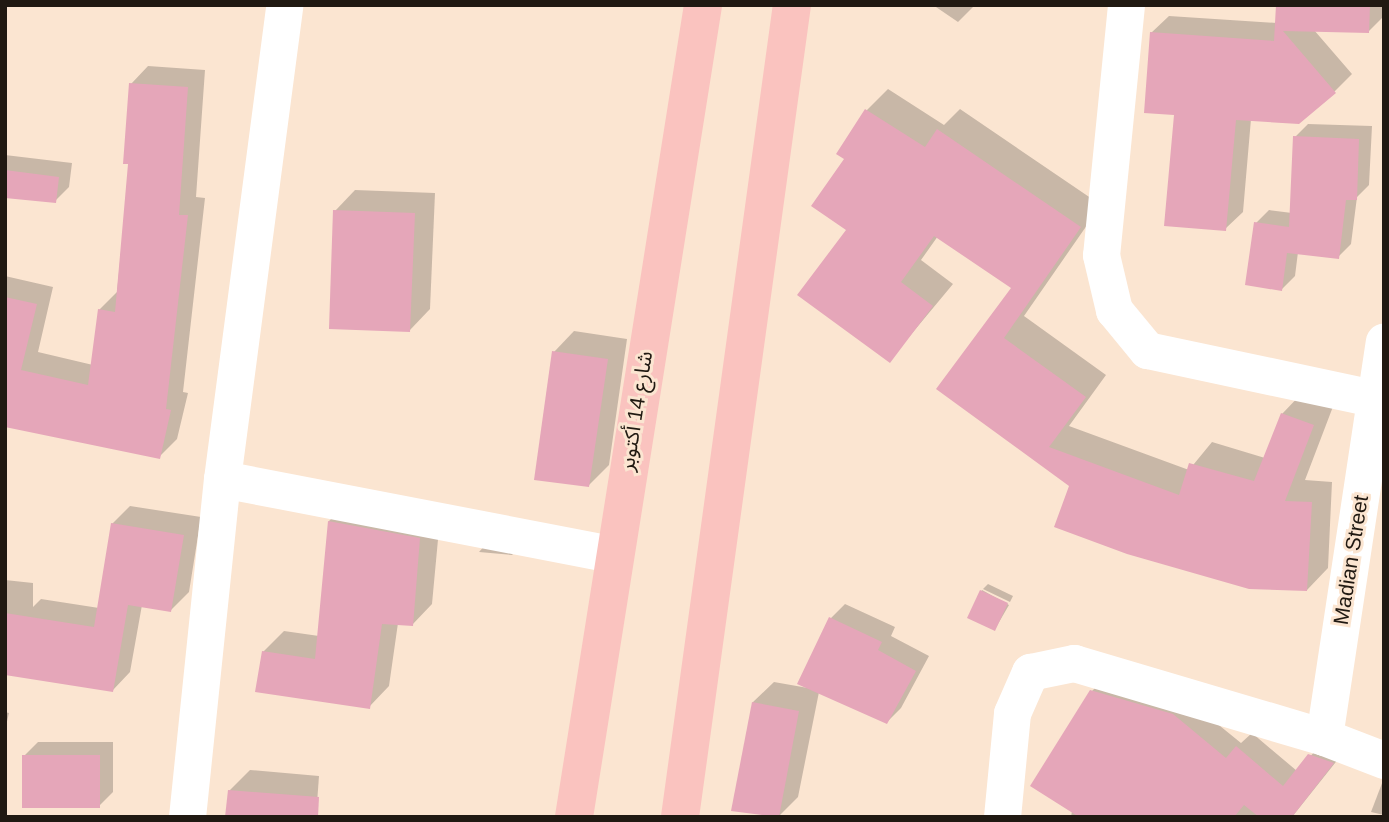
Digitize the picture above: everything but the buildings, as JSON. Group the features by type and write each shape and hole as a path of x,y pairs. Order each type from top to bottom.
{"main road":[{"name":"شارع 14 أكتوبر","path":"574,817 612,554 703,5"},
{"path":"680,817 792,5"}],"street":[{"path":"187,817 222,479 284,5"},
{"path":"1126,5 1101,255 1114,310 1147,351 1377,399"},
{"name":"Madian Street","path":"1324,737 1384,342"},
{"path":"222,479 612,554"},
{"path":"1002,817 1012,713 1030,672 1074,663 1324,737 1384,760"}]}
